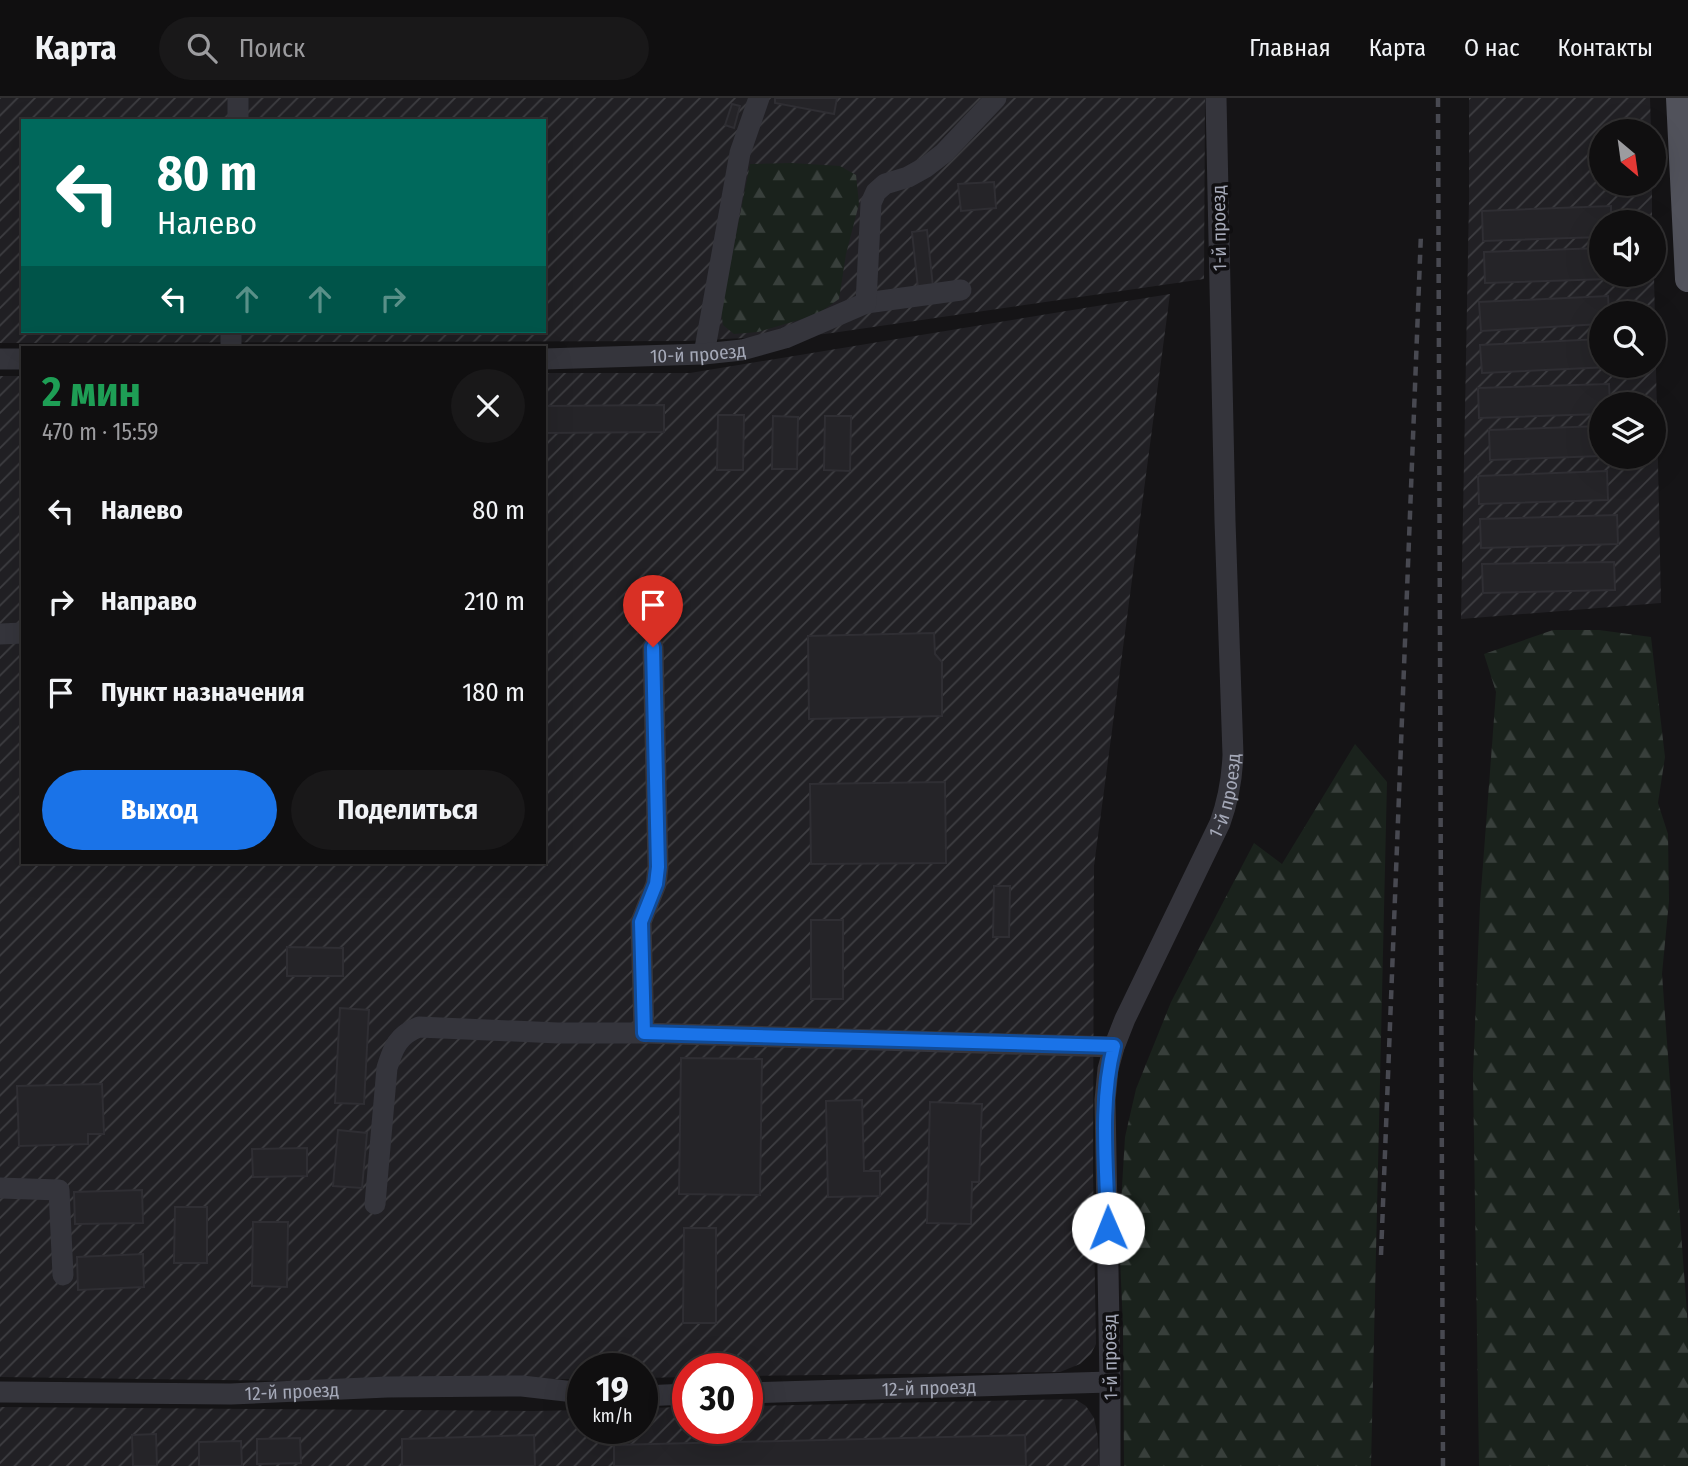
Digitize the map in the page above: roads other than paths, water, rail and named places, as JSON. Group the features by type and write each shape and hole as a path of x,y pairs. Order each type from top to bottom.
{"main road":[{"path":"1679,98 1688,279"}],"street":[{"path":"238,119 239,98"},
{"path":"704,354 740,153 759,98"},
{"path":"866,303 871,203 876,192 885,184 908,177 926,167 944,153 996,98"},
{"name":"1-й проезд","path":"1110,1466 1105,1100 1108,1069 1114,1046 1137,991 1220,823 1232,778 1216,98"},
{"name":"10-й проезд","path":"546,359 704,354 742,350 785,338 866,303 961,290"},
{"path":"0,359 21,359"},
{"path":"0,634 21,633"},
{"path":"644,1033 641,922 656,884 658,867 653,647"},
{"path":"375,1204 387,1068 398,1042 407,1032 419,1027 558,1033 1114,1046"},
{"path":"0,1188 59,1190 63,1275"},
{"name":"12-й проезд","path":"763,1393 1110,1382"},
{"name":"12-й проезд","path":"0,1392 231,1394 387,1387 522,1386 567,1390"}],"railway":[{"path":"1438,98 1443,1466"},
{"path":"1381,1255 1421,233"}]}
